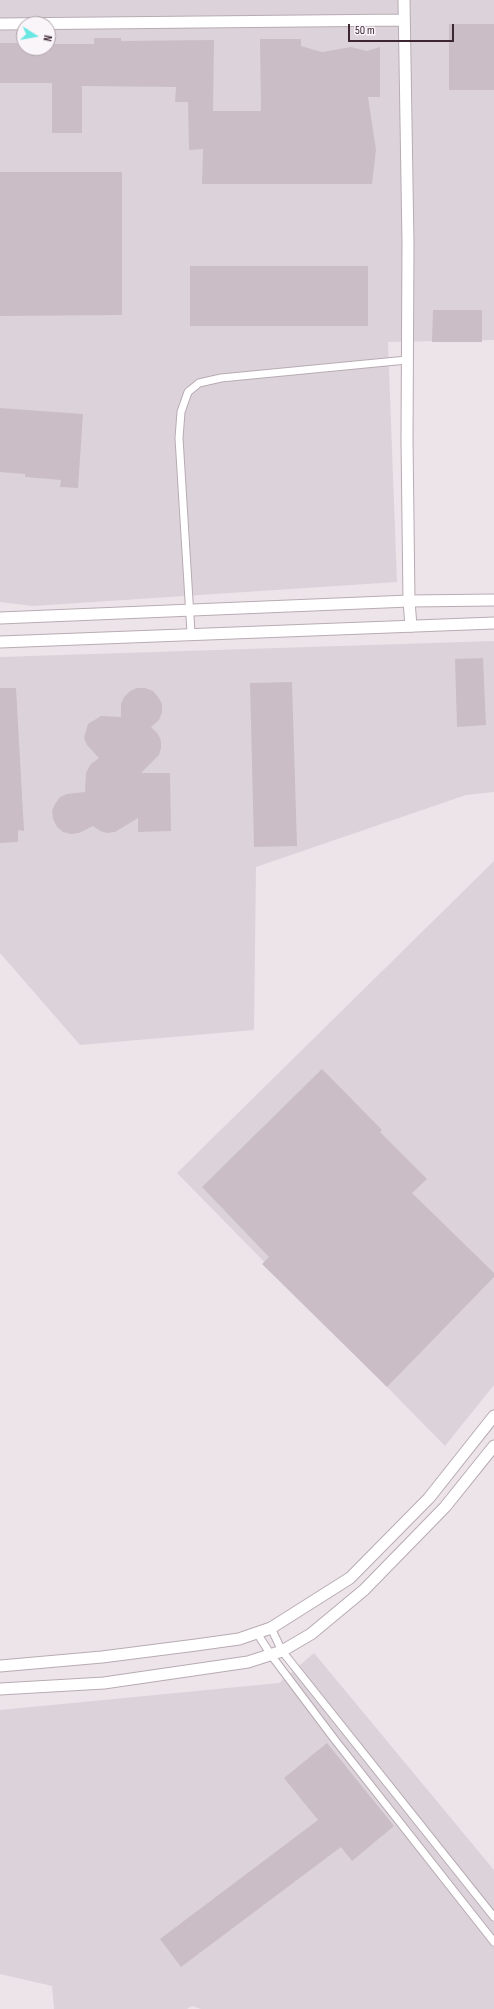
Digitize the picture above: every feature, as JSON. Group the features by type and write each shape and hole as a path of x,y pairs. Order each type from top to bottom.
{"street":[{"path":"404,0 408,243 407,360 409,601 411,626"},
{"path":"0,24 404,20"},
{"path":"0,618 409,601 494,600"},
{"path":"0,642 191,633 494,623"},
{"path":"0,1666 126,1654 239,1639 271,1628 350,1578 429,1498 494,1416"},
{"path":"0,1689 104,1683 248,1662 282,1651 311,1634 364,1590 445,1508 494,1446"},
{"path":"446,1477 460,1489"}],"lane":[{"path":"191,633 179,438 181,412 188,392 199,383 221,378 407,360"},
{"path":"271,1628 282,1651 494,1917"},
{"path":"257,1633 271,1655 334,1740 494,1942"}],"shaded area":[{"path":"0,0 494,0 494,340 388,342 397,582 33,606 0,602"},
{"path":"494,641 494,792 466,795 256,867 254,1030 80,1045 0,953 0,657"},
{"path":"494,861 494,1385 445,1446 177,1173"},
{"path":"314,1653 494,1870 494,2009 201,2009 192,2006 187,2009 54,2009 52,1986 0,1974 0,1710 279,1683"}],"building":[{"path":"449,24 494,24 494,90 449,90"},
{"path":"94,38 121,38 121,41 214,40 213,111 261,111 260,39 301,39 301,46 322,52 351,47 367,51 380,47 380,97 368,97 376,150 372,184 202,184 203,149 189,150 188,102 175,102 176,87 82,86 82,133 52,133 52,83 0,83 0,43 16,43 16,56 56,56 56,44 94,44"},
{"path":"0,172 122,172 122,315 0,316"},
{"path":"190,266 368,266 368,326 190,326"},
{"path":"433,310 482,310 482,342 432,342"},
{"path":"0,408 83,414 78,488 60,487 61,480 25,477 25,474 0,472"},
{"path":"483,658 486,725 457,727 455,659"},
{"path":"292,682 297,846 254,847 250,683"},
{"path":"0,688 16,688 24,831 18,830 18,842 0,843"},
{"path":"137,688 145,688 153,691 162,704 162,712 159,720 151,727 158,734 161,741 159,755 141,773 170,773 171,831 138,832 138,818 115,832 107,833 100,831 93,826 79,833 71,834 63,832 57,827 53,819 52,811 55,804 60,797 67,794 85,792 86,773 90,765 99,758 87,745 84,738 88,724 101,716 121,717 121,704 124,697 130,691"},
{"path":"322,1069 382,1130 380,1132 427,1179 412,1193 494,1273 494,1277 387,1387 262,1264 269,1257 202,1187"},
{"path":"327,1743 394,1826 352,1861 341,1847 181,1967 160,1939 318,1820 284,1778"}]}
